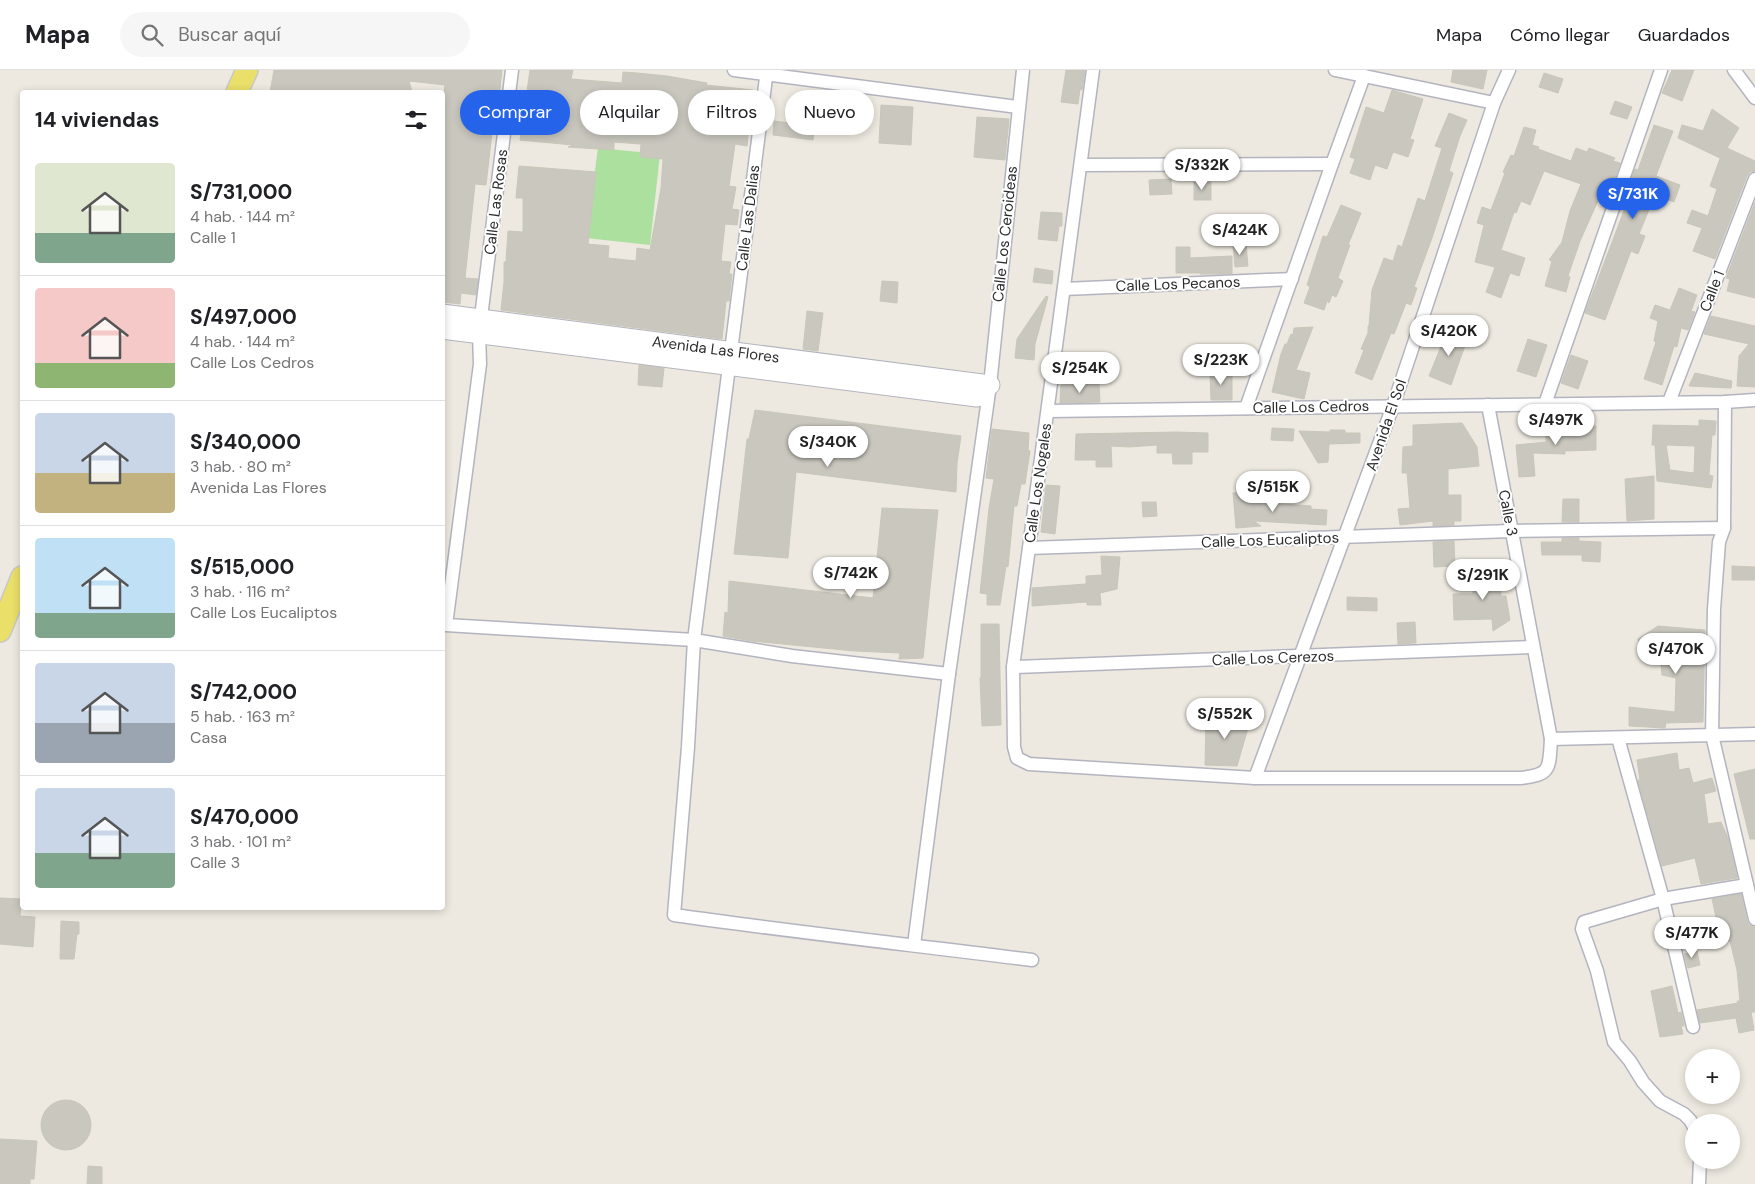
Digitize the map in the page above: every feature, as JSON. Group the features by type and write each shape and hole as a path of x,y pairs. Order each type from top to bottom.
{"main road":[{"path":"237,90 247,70"},
{"path":"0,631 20,582"}],"street":[{"name":"Calle Las Rosas","path":"512,70 480,326 480,364 446,626 694,640"},
{"path":"734,70 766,72 1018,107"},
{"name":"Calle Los Ceroideas","path":"914,945 949,674 989,392 1023,70"},
{"name":"Calle Los Nogales","path":"1014,747 1013,668 1093,70"},
{"path":"1335,70 1494,103"},
{"name":"Avenida El Sol","path":"1255,778 1346,538 1393,406 1494,103 1509,70"},
{"path":"1545,404 1661,70"},
{"path":"1734,70 1755,98"},
{"name":"Calle Las Dalias","path":"766,72 694,640 688,747 674,915 795,932 914,945"},
{"path":"1246,408 1364,76"},
{"path":"1081,164 1332,164"},
{"name":"Calle 1","path":"1670,402 1755,179"},
{"name":"Calle Los Pecanos","path":"1064,289 1292,279"},
{"name":"Avenida Las Flores","path":"445,315 480,326 989,392"},
{"name":"Avenida Las Flores","path":"445,329 480,326"},
{"name":"Calle Los Cedros","path":"1048,411 1725,402 1755,400"},
{"path":"1725,402 1724,528 1719,542 1714,609 1712,735 1755,918"},
{"name":"Calle 3","path":"1014,747 1017,758 1029,764 1255,778 1536,776 1545,771 1549,765 1551,739 1488,405"},
{"name":"Calle Los Eucaliptos","path":"1029,548 1512,531 1724,528"},
{"path":"694,640 792,656 949,674"},
{"name":"Calle Los Cerezos","path":"1013,668 1534,647"},
{"path":"1551,739 1755,734"},
{"path":"1618,738 1663,899 1692,1027"},
{"path":"1685,1115 1660,1101 1643,1082 1630,1061 1614,1042 1597,971 1582,929 1584,922 1663,899 1747,885"},
{"path":"914,945 1032,960"},
{"path":"1699,1184 1700,1169"}],"green space":[{"path":"598,148 660,154 650,245 586,238"}],"building":[{"path":"274,70 502,70 500,90 460,90 460,135 492,135 486,185 475,184 465,278 478,279 476,295 461,293 460,304 445,302 445,85 409,81 411,90 270,90"},
{"path":"530,70 573,70 571,79 622,83 623,72 667,76 707,83 706,85 753,90 688,90 688,135 748,135 747,146 735,144 729,186 736,187 732,209 739,210 737,225 725,224 721,261 731,262 729,274 732,274 729,301 726,301 722,339 501,310 508,231 523,232 523,198 516,198 519,166 596,172 588,244 609,246 608,258 636,261 637,248 650,250 661,188 663,159 640,157 641,144 614,142 614,150 568,147 573,145 520,140 521,135 570,135 570,90 527,90"},
{"path":"1066,70 1085,70 1078,104 1061,102"},
{"path":"1453,70 1487,70 1483,89 1451,82"},
{"path":"1672,70 1694,70 1682,101 1662,93"},
{"path":"1544,73 1563,79 1558,93 1539,87"},
{"path":"1392,90 1423,99 1410,139 1414,140 1408,157 1393,152 1387,169 1375,165 1370,180 1350,173 1355,159 1350,157 1366,107 1384,113"},
{"path":"1615,101 1632,107 1627,119 1610,114"},
{"path":"881,105 913,107 911,145 879,143"},
{"path":"1712,109 1739,128 1727,148 1755,161 1755,171 1750,172 1747,176 1715,259 1693,251 1702,228 1687,223 1692,210 1708,216 1717,189 1710,186 1721,156 1720,158 1678,138 1682,125 1703,131"},
{"path":"1449,113 1467,120 1449,171 1453,173 1414,287 1417,288 1411,305 1406,303 1394,334 1391,333 1372,380 1355,373 1364,350 1361,349 1368,333 1368,326 1370,326 1372,290 1384,258 1393,261 1398,245 1402,247 1418,198 1425,201 1442,148 1435,146"},
{"path":"977,117 1009,119 1005,160 974,157"},
{"path":"775,121 785,122 785,135 814,135 813,140 773,135 775,135"},
{"path":"1654,125 1673,131 1656,176 1680,185 1674,202 1655,195 1639,234 1645,236 1638,254 1631,251 1605,320 1585,313 1627,203 1624,202 1635,169 1638,170"},
{"path":"1524,127 1536,130 1532,145 1539,147 1538,149 1571,161 1576,148 1587,152 1589,148 1615,158 1613,161 1620,163 1609,196 1601,194 1580,241 1568,276 1570,277 1566,292 1545,286 1552,261 1549,260 1562,242 1570,211 1581,184 1544,171 1530,205 1521,201 1516,213 1514,212 1501,250 1525,258 1519,276 1510,273 1501,298 1486,292 1495,267 1475,262 1484,225 1477,223 1482,207 1491,210 1505,173 1503,172 1511,155 1514,156"},
{"path":"1171,179 1172,194 1150,195 1149,180"},
{"path":"1194,182 1211,182 1211,200 1194,200"},
{"path":"1755,202 1755,298 1727,291 1730,279 1726,278"},
{"path":"1341,205 1361,213 1348,245 1350,245 1338,278 1343,281 1336,297 1332,295 1329,303 1327,301 1324,310 1304,303 1310,287 1307,285 1323,236 1327,237"},
{"path":"1041,212 1062,213 1062,226 1059,226 1057,241 1038,239"},
{"path":"1246,244 1248,266 1235,267 1233,245"},
{"path":"1176,247 1190,247 1190,258 1232,256 1232,274 1176,273"},
{"path":"1035,268 1053,271 1052,284 1033,282"},
{"path":"882,281 898,282 897,303 880,301"},
{"path":"1679,288 1697,295 1691,311 1695,312 1688,330 1681,328 1677,347 1674,346 1662,385 1644,379 1656,342 1654,341 1658,321 1650,318 1655,305 1670,310"},
{"path":"1046,296 1048,297 1035,344 1034,360 1015,358 1017,339"},
{"path":"807,311 823,313 818,351 803,349"},
{"path":"1711,316 1755,326 1755,387 1737,386 1739,356 1749,344 1704,334"},
{"path":"1313,327 1296,370 1310,373 1304,399 1272,392 1281,354 1291,334 1293,335 1294,328"},
{"path":"1448,329 1468,337 1451,385 1429,376"},
{"path":"1528,339 1547,345 1536,377 1517,371"},
{"path":"1571,355 1588,361 1578,389 1561,383"},
{"path":"639,365 664,368 662,387 638,385"},
{"path":"1232,372 1232,400 1211,400 1210,373"},
{"path":"1695,373 1732,381 1731,388 1689,386"},
{"path":"1099,384 1100,402 1060,403 1061,385"},
{"path":"755,410 961,436 957,463 956,492 796,472 788,558 734,554 747,439 749,439"},
{"path":"1699,420 1716,421 1715,435 1712,435 1709,475 1713,476 1711,488 1657,481 1655,445 1652,445 1653,425 1699,426","holes":["1666,445 1695,446 1694,473 1670,470"]},
{"path":"1462,423 1477,447 1479,466 1448,469 1448,495 1461,495 1461,521 1454,521 1454,525 1433,526 1433,521 1400,525 1398,509 1410,508 1407,473 1402,473 1403,447 1413,446 1413,425"},
{"path":"1581,426 1596,426 1596,450 1565,451 1565,454 1533,453 1535,476 1519,477 1516,445 1546,442 1546,428 1581,428"},
{"path":"1272,428 1294,429 1293,441 1271,440"},
{"path":"992,429 1029,433 1028,450 1030,451 1025,484 1021,484 1017,506 1014,506 1008,567 1006,566 1000,605 987,605 987,594 980,593 994,479 986,478"},
{"path":"1330,430 1360,433 1360,443 1329,444 1328,462 1318,463 1299,431 1330,432"},
{"path":"1208,433 1208,452 1192,452 1192,464 1173,464 1172,453 1157,453 1157,445 1111,446 1112,467 1096,467 1096,460 1075,460 1076,434"},
{"path":"1654,476 1654,519 1627,521 1625,479"},
{"path":"1046,485 1060,486 1055,534 1041,532"},
{"path":"1252,492 1253,502 1311,506 1311,509 1327,510 1326,525 1254,521 1261,526 1236,528 1233,493"},
{"path":"1563,499 1579,499 1579,522 1562,522"},
{"path":"1142,502 1156,502 1157,516 1143,517"},
{"path":"882,508 938,510 923,658 899,659 900,653 855,651 751,641 723,636 725,612 728,613 729,581 873,598"},
{"path":"1562,538 1579,538 1579,541 1601,542 1600,562 1582,561 1582,555 1542,555 1541,542 1562,542"},
{"path":"1454,541 1455,566 1434,567 1433,542"},
{"path":"1101,556 1120,557 1117,589 1100,593 1101,605 1087,605 1087,602 1032,606 1032,588 1086,584 1086,576 1102,575"},
{"path":"1732,566 1755,567 1755,580 1732,580"},
{"path":"1482,569 1500,570 1501,596 1506,596 1510,620 1493,631 1492,619 1454,620 1453,594 1473,594 1473,574 1482,577"},
{"path":"1347,597 1377,598 1377,611 1347,610"},
{"path":"1415,622 1416,643 1398,644 1397,623"},
{"path":"981,624 999,624 1001,725 982,726 980,678"},
{"path":"1658,626 1705,630 1703,722 1666,723 1665,728 1629,726 1629,707 1675,712 1676,678 1662,675 1660,653 1642,653 1638,639"},
{"path":"1206,717 1251,718 1237,766 1205,765"},
{"path":"1677,753 1679,770 1689,768 1693,783 1712,778 1716,791 1704,794 1708,824 1721,822 1728,838 1737,878 1701,884 1695,858 1662,866 1638,780 1640,780 1637,760"},
{"path":"1755,769 1755,839 1750,839 1734,774"},
{"path":"1741,894 1747,921 1749,925 1755,927 1755,1012 1751,1012 1754,1030 1739,1033 1736,1018 1700,1023 1697,1010 1738,1003 1737,1001 1740,1001 1737,970 1730,941 1722,942 1720,932 1711,934 1707,919 1716,917 1712,899"},
{"path":"0,898 20,899 20,916 35,917 33,947 0,944"},
{"path":"61,921 79,922 79,934 77,934 74,959 60,959"},
{"path":"1697,951 1700,965 1688,968 1684,954"},
{"path":"1672,986 1678,1013 1681,1012 1684,1026 1681,1026 1683,1034 1660,1037 1651,991"},
{"path":"66,1100 76,1102 84,1107 89,1115 91,1125 89,1135 84,1143 76,1148 66,1150 56,1148 48,1143 43,1135 41,1125 43,1115 48,1107 56,1102"},
{"path":"0,1139 37,1141 34,1179 30,1179 30,1184 0,1184"},
{"path":"88,1166 102,1167 102,1184 87,1184"}]}
